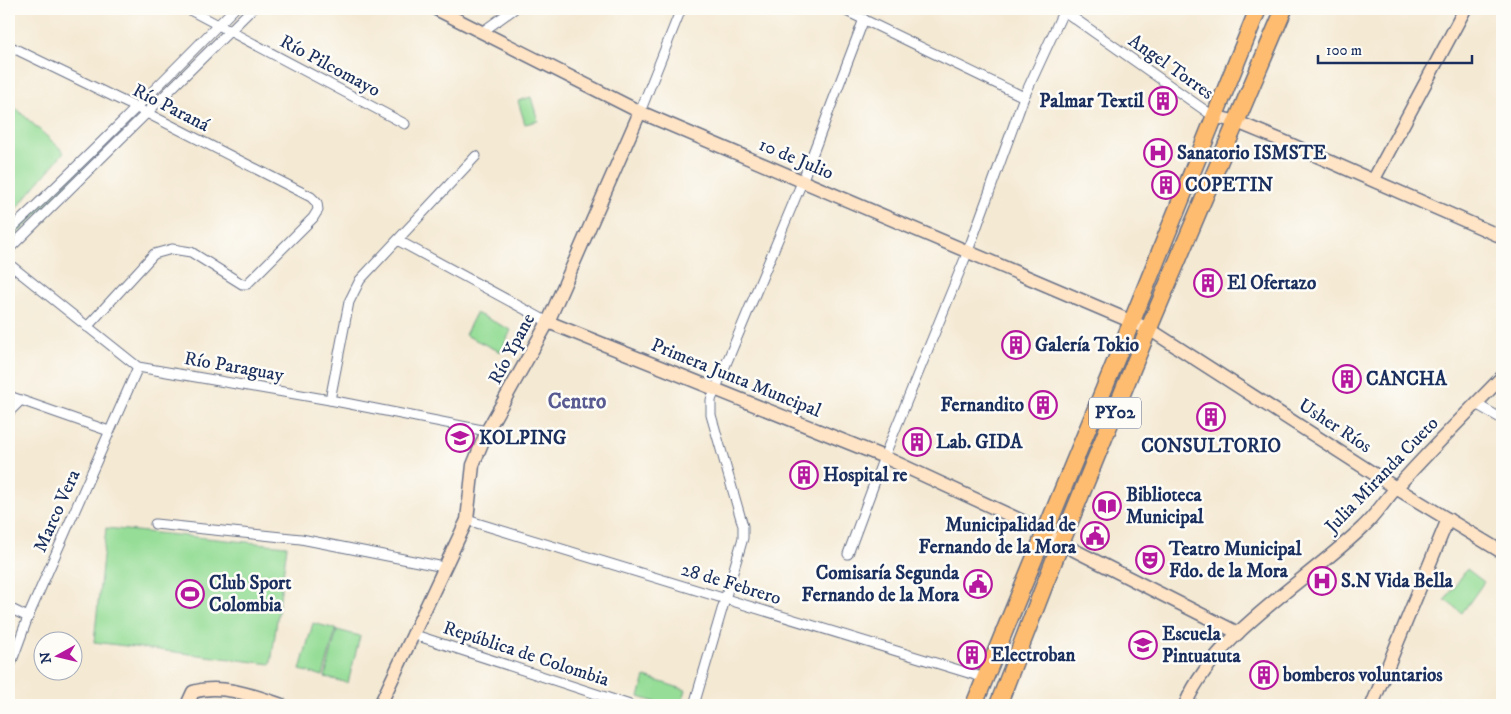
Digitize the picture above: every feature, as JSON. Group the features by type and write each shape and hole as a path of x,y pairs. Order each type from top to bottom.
{"highway":[{"name":"PY02","path":"974,705 1258,9"},
{"name":"PY02","path":"1003,703 1062,544 1149,329 1284,9"}],"main road":[{"name":"10 de Julio","path":"436,9 640,112 1149,329"},
{"path":"1374,179 1464,9"},
{"name":"Río Ypane","path":"380,705 467,520 474,465 487,432 548,322 640,112"},
{"path":"1213,116 1237,122 1374,179 1502,237"},
{"name":"Primera Junta Muncipal","path":"548,322 884,457 1046,532 1062,544 1238,633"},
{"name":"Usher Ríos","path":"1149,329 1396,488 1502,552"},
{"name":"Julia Miranda Cueto","path":"1185,705 1193,686 1206,666 1238,633 1364,526 1396,488 1502,377"},
{"path":"1372,705 1448,519"},
{"path":"187,705 193,692 211,688 253,695 282,705"}],"street":[{"name":"Río Pilcomayo","path":"188,9 405,124"},
{"path":"9,231 89,156 135,107 234,9"},
{"path":"9,249 252,9"},
{"path":"482,32 514,9"},
{"name":"Río Ypane","path":"640,112 680,9"},
{"path":"842,9 1024,97"},
{"path":"848,554 884,457 968,251 1024,97 1062,10"},
{"name":"Angel Torres","path":"1062,10 1213,116"},
{"path":"694,705 743,538 743,526 711,415 711,400 802,182 864,19"},
{"name":"Río Paraná","path":"9,46 135,107 145,114 311,197 317,203 318,210 313,218 247,284 242,284 192,252 172,249 154,254 87,327"},
{"path":"330,400 349,302 360,280 399,241 476,156"},
{"name":"Primera Junta Muncipal","path":"399,241 548,322"},
{"name":"Río Paraguay","path":"9,264 138,367 330,400 487,432"},
{"name":"Marco Vera","path":"9,669 28,617 138,367"},
{"path":"9,396 109,431"},
{"path":"9,412 20,401"},
{"path":"1476,404 1502,420"},
{"name":"28 de Febrero","path":"467,520 985,678"},
{"path":"155,524 301,539 444,567"},
{"path":"9,608 28,617"},
{"name":"República de Colombia","path":"412,634 630,705"}],"green space":[{"path":"531,97 538,121 525,124 518,101"},
{"path":"9,102 64,152 9,217"},
{"path":"130,119 132,121 9,242 9,239"},
{"path":"476,313 511,330 501,352 465,335"},
{"name":"Club Sport Colombia","path":"106,528 287,546 271,664 94,642"},
{"path":"1467,569 1484,582 1462,613 1445,600"},
{"path":"313,623 336,629 323,676 300,670"},
{"path":"337,630 360,636 348,683 325,677"},
{"path":"645,677 686,690 681,705 665,705 639,697"}],"place":[{"name":"Palmar Textil","path":"1163,101"},
{"name":"Sanatorio ISMSTE","path":"1158,153"},
{"name":"COPETIN","path":"1166,185"},
{"name":"El Ofertazo","path":"1208,283"},
{"name":"Galería Tokio","path":"1016,345"},
{"name":"CANCHA","path":"1347,379"},
{"name":"Fernandito","path":"1043,405"},
{"name":"CONSULTORIO","path":"1211,417"},
{"name":"KOLPING","path":"460,438"},
{"name":"Lab. GIDA","path":"917,442"},
{"name":"Hospital re","path":"804,475"},
{"name":"Biblioteca Municipal","path":"1107,506"},
{"name":"Municipalidad de Fernando de la Mora","path":"1095,536"},
{"name":"Teatro Municipal Fdo. de la Mora","path":"1150,560"},
{"name":"S.N Vida Bella","path":"1322,581"},
{"name":"Comisaría Segunda Fernando de la Mora","path":"978,584"},
{"name":"Club Sport Colombia","path":"190,594"},
{"name":"Escuela Pintuatuta","path":"1143,645"},
{"name":"Electroban","path":"972,655"},
{"name":"bomberos voluntarios","path":"1264,675"}],"district":[{"name":"Centro","path":"577,402"}]}
